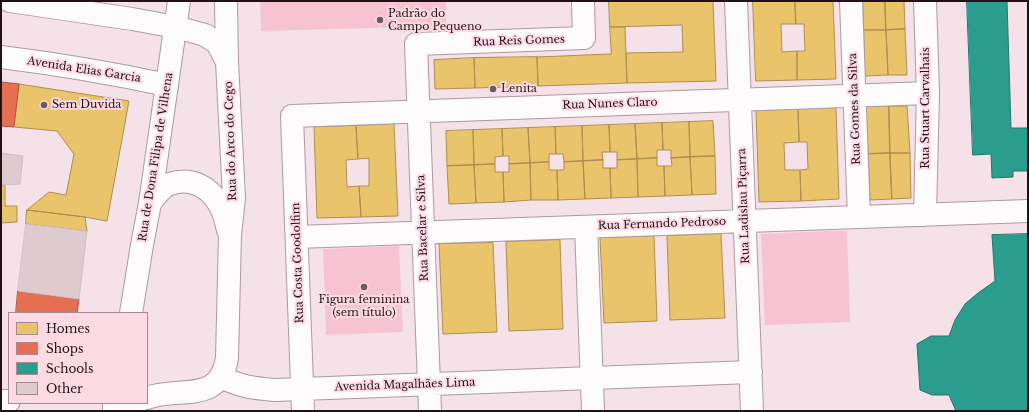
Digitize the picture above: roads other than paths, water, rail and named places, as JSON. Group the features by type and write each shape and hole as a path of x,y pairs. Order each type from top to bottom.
{"street":[{"path":"10,1 176,27 205,35 217,43 227,62"},
{"name":"Rua de Dona Filipa de Vilhena","path":"131,312 150,203 179,1"},
{"name":"Rua do Arco do Cego","path":"221,377 226,366 227,358 230,235 234,198 227,62 226,1"},
{"name":"Rua Reis Gomes","path":"416,44 584,38 583,1"},
{"name":"Rua Ladislau Piçarra","path":"736,1 752,411"},
{"name":"Rua Gomes da Silva","path":"851,1 859,217"},
{"name":"Rua Stuart Carvalhais","path":"925,1 928,93 926,215"},
{"name":"Rua Bacelar e Silva","path":"416,44 430,411"},
{"name":"Avenida Elias Garcia","path":"1,57 60,64 119,74 167,85"},
{"name":"Rua Nunes Claro","path":"292,116 928,93"},
{"name":"Rua Costa Goodolfim","path":"292,116 303,411"},
{"path":"150,203 159,192 169,184 187,180 206,188 220,204 230,235"},
{"name":"Rua Fernando Pedroso","path":"297,237 1028,211"},
{"path":"586,227 593,411"},
{"name":"Avenida Magalhães Lima","path":"221,377 237,385 253,388 302,390 429,385 506,380 751,372"},
{"path":"148,398 154,395 170,393 188,393 208,388 221,377"},
{"path":"148,382 151,385 170,393"},
{"path":"125,411 136,404"}],"place":[{"name":"Padrão do Campo Pequeno","path":"380,20"},
{"name":"Lenita","path":"493,89"},
{"name":"Sem Duvida","path":"44,105"},
{"name":"Figura feminina (sem título)","path":"364,287"}]}
